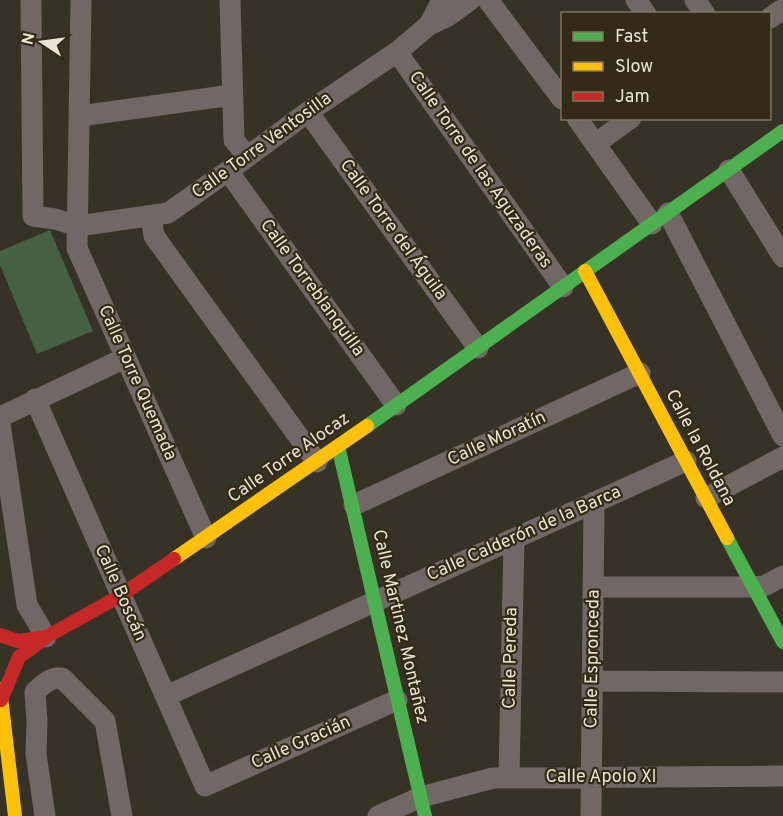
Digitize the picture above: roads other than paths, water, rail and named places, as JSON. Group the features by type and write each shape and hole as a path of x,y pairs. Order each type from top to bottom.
{"street":[{"path":"31,0 33,216 55,219 78,226"},
{"name":"Calle Torre Quemada","path":"81,0 77,248 206,538"},
{"path":"230,0 234,140 247,156"},
{"name":"Calle Torre Ventosilla","path":"429,25 442,0"},
{"name":"Calle Torre Ventosilla","path":"78,226 168,213 308,112 397,52 429,25 448,16 470,0"},
{"path":"488,0 561,98"},
{"name":"Calle Torre de las Aguzaderas","path":"397,52 563,287"},
{"path":"80,116 231,95"},
{"name":"Calle Torre del Águila","path":"308,112 478,348"},
{"path":"578,120 596,144 660,218 783,436"},
{"path":"596,144 628,120"},
{"name":"Calle Torre Alocaz","path":"0,635 18,641 46,637 120,596 317,462 660,218 738,172 783,131"},
{"name":"Calle Torreblanquilla","path":"228,171 396,405"},
{"path":"738,172 783,257"},
{"path":"151,216 154,236 317,462"},
{"name":"Calle la Roldana","path":"585,271 783,642"},
{"path":"0,417 125,358"},
{"name":"Calle Moratín","path":"354,504 640,373"},
{"name":"Calle Boscán","path":"35,399 120,596 206,786"},
{"path":"0,424 27,605 46,637 19,657 1,694 15,816"},
{"name":"Calle Martinez Montañez","path":"339,446 423,807"},
{"path":"706,498 783,457"},
{"name":"Calle Calderón de la Barca","path":"166,696 686,461"},
{"name":"Calle Espronceda","path":"591,816 594,502"},
{"name":"Calle Pereda","path":"509,777 514,538"},
{"path":"593,586 752,587 764,586 783,576"},
{"path":"45,816 36,754 38,721 35,692 42,685 58,677 62,678 105,721 122,816"},
{"path":"592,681 783,682"},
{"name":"Calle Gracián","path":"206,786 397,700"},
{"name":"Calle Apolo XI","path":"378,816 423,807 493,778 783,776"}]}
